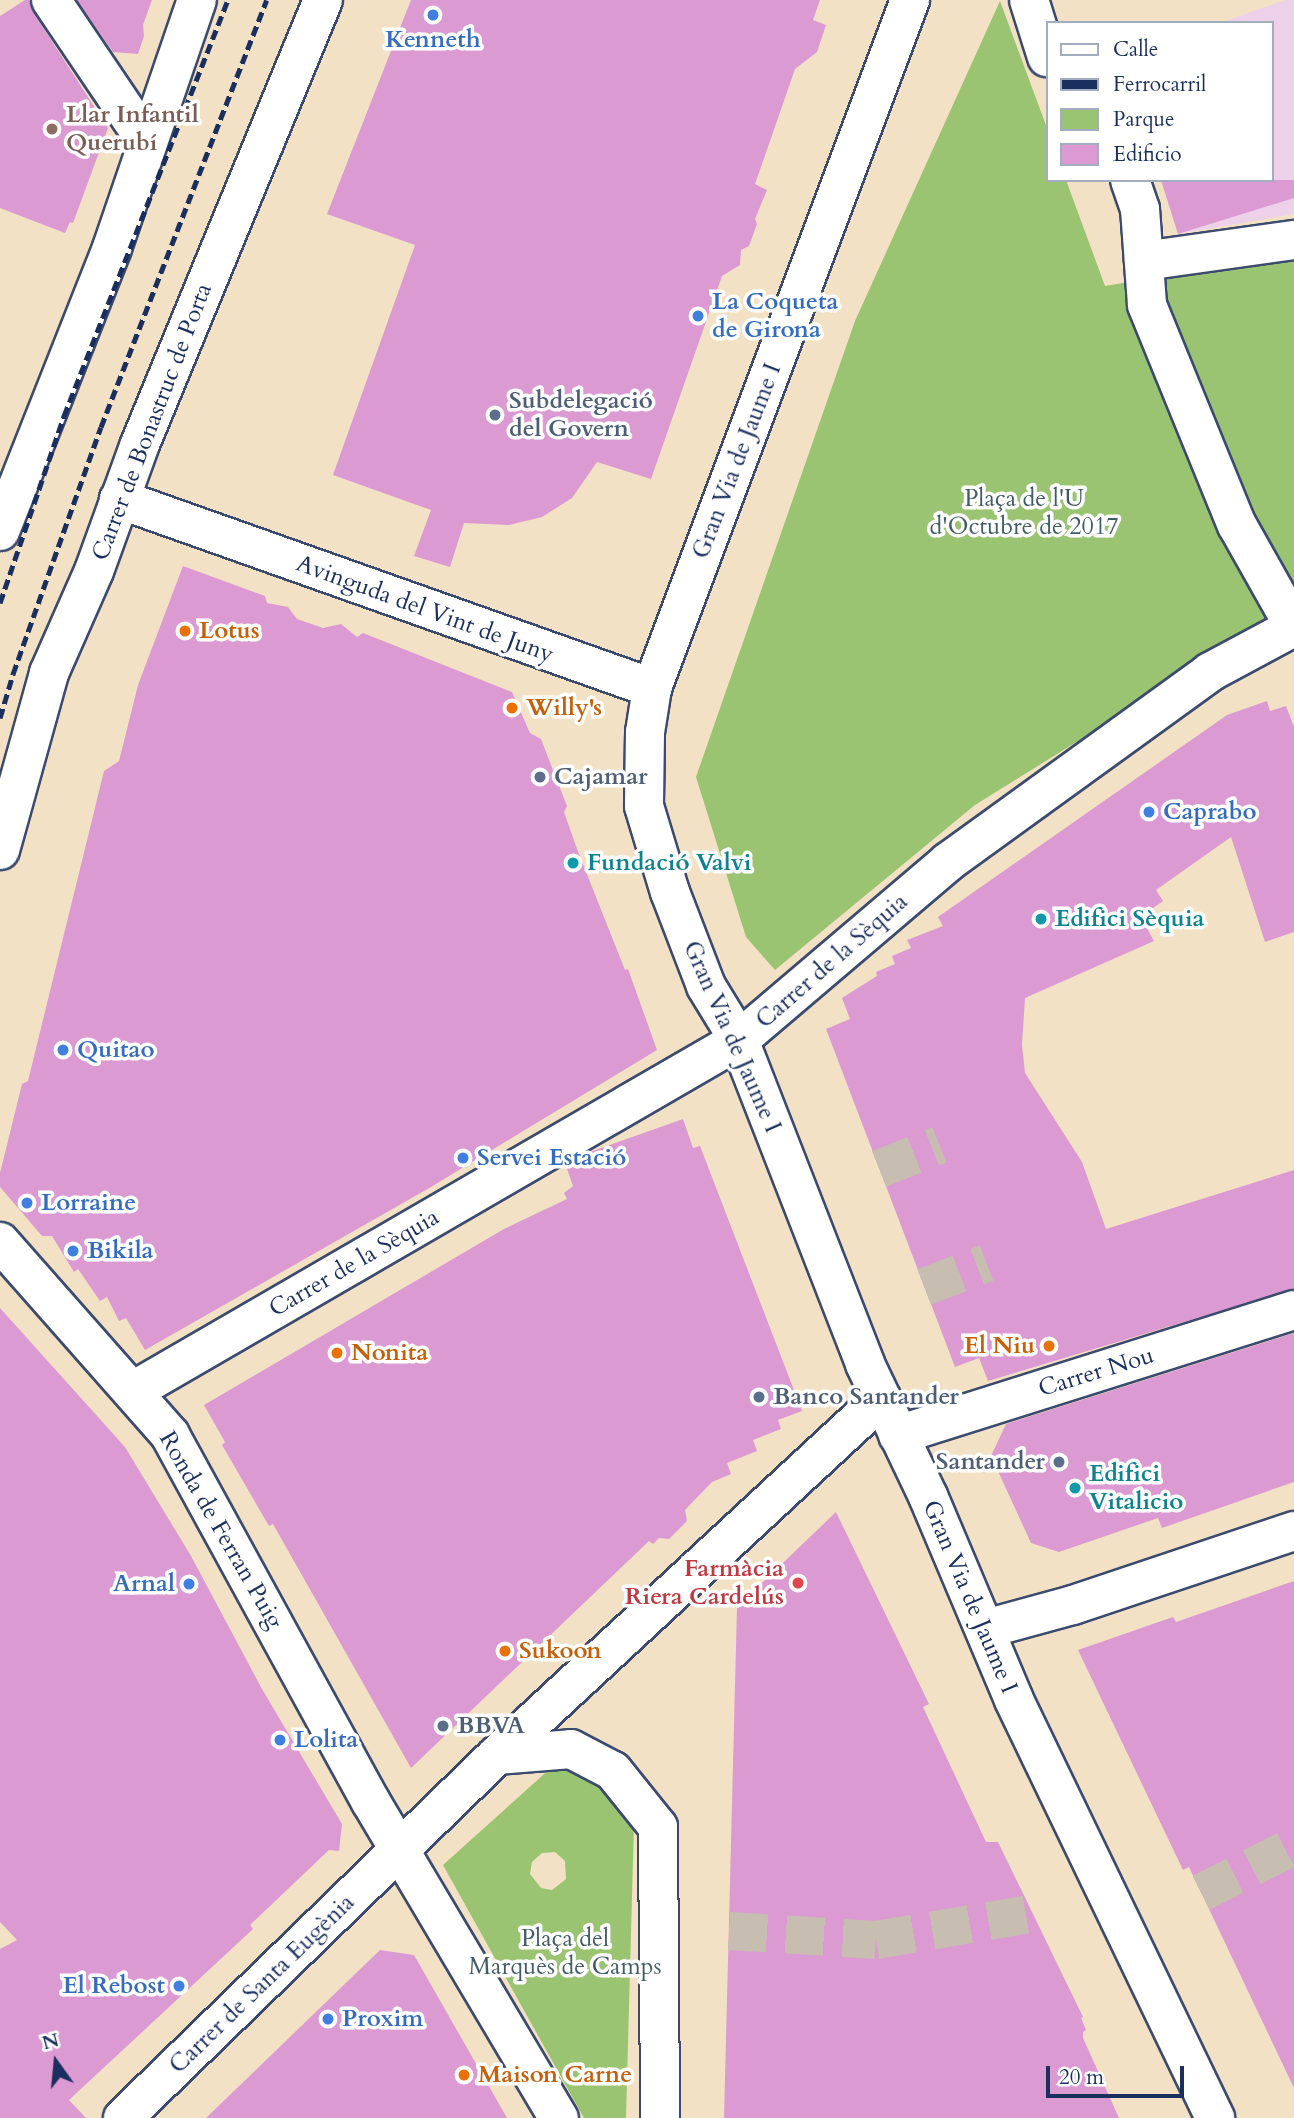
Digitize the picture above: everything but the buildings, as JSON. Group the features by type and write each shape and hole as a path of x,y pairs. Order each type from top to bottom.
{"street":[{"path":"51,0 146,141"},
{"path":"0,531 112,248 146,141 197,0"},
{"name":"Carrer de Bonastruc de Porta","path":"0,850 48,673 94,571 119,499 323,0"},
{"name":"Gran Via de Jaume I","path":"909,0 652,688 645,732 643,806 670,892 706,986 739,1040 865,1364 985,1629 1014,1700 1215,2118"},
{"path":"1029,0 1046,54"},
{"path":"1131,182 1140,209 1147,305 1237,525 1294,626"},
{"path":"1144,261 1294,240"},
{"name":"Avinguda del Vint de Juny","path":"119,499 652,688"},
{"name":"Carrer de la Sèquia","path":"133,1391 739,1040 948,862 1210,672 1294,626"},
{"name":"Ronda de Ferran Puig","path":"0,1242 170,1435 371,1802 400,1848"},
{"name":"Carrer Nou","path":"898,1435 1294,1310"},
{"path":"559,2118 400,1848 881,1399"},
{"path":"985,1629 1073,1605 1294,1531"},
{"path":"497,1755 571,1749 613,1771 659,1827 660,2118"},
{"name":"Carrer de Santa Eugènia","path":"123,2118 400,1848"}],"shaded area":[{"path":"1285,0 1294,0 1294,214 1178,234 1162,182 1273,182 1273,21 1226,21"}],"green space":[{"name":"Plaça de l'U d'Octubre de 2017","path":"1000,1 1046,125 1046,182 1067,182 1105,286 1294,254 1294,611 1247,636 975,805 775,970 746,937 696,777 855,321"},
{"name":"Plaça del Marquès de Camps","path":"553,1766 603,1781 634,1823 626,2118 584,2118 443,1865","holes":["555,1852 565,1861 566,1879 552,1890 541,1888 530,1874 532,1862 542,1853"]}],"tunnel":[{"path":"879,1169 939,1145"},
{"path":"924,1287 987,1263"},
{"path":"1201,1893 1294,1846"},
{"path":"729,1931 876,1940 1030,1914"}],"railway":[{"path":"0,603 64,416 228,0"},
{"path":"0,718 13,674 101,427 267,0"}],"place":[{"name":"Kenneth","path":"433,15"},
{"name":"Llar Infantil Querubí","path":"52,129"},
{"name":"La Coqueta de Girona","path":"698,316"},
{"name":"Subdelegació del Govern","path":"495,415"},
{"name":"Lotus","path":"185,631"},
{"name":"Willy's","path":"512,708"},
{"name":"Cajamar","path":"540,777"},
{"name":"Caprabo","path":"1149,812"},
{"name":"Fundació Valvi","path":"573,863"},
{"name":"Edifici Sèquia","path":"1041,919"},
{"name":"Quitao","path":"63,1050"},
{"name":"Servei Estació","path":"463,1158"},
{"name":"Lorraine","path":"27,1203"},
{"name":"Bikila","path":"73,1251"},
{"name":"El Niu","path":"1049,1346"},
{"name":"Nonita","path":"337,1353"},
{"name":"Banco Santander","path":"759,1397"},
{"name":"Santander","path":"1059,1462"},
{"name":"Edifici Vitalicio","path":"1075,1488"},
{"name":"Farmàcia Riera Cardelús","path":"798,1583"},
{"name":"Arnal","path":"189,1584"},
{"name":"Sukoon","path":"505,1651"},
{"name":"BBVA","path":"443,1726"},
{"name":"Lolita","path":"280,1740"},
{"name":"El Rebost","path":"179,1986"},
{"name":"Proxim","path":"328,2019"},
{"name":"Maison Carne","path":"464,2075"}]}
